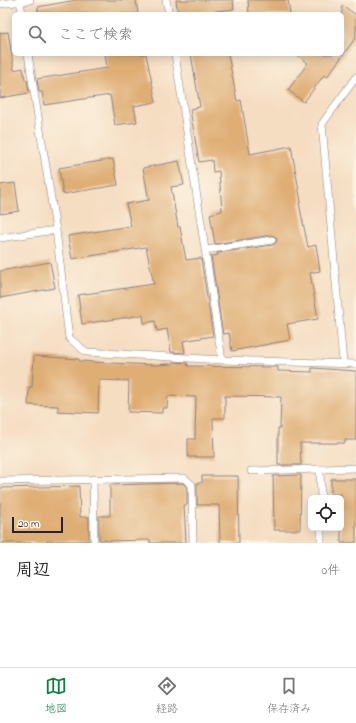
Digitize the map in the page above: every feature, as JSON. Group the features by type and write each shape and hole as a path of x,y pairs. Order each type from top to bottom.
{"lane":[{"path":"0,4 30,0"},
{"path":"166,0 169,12"},
{"path":"20,1 22,12"},
{"path":"28,56 56,230 69,338 86,352 222,360 356,364"},
{"path":"175,56 222,360"},
{"path":"343,363 322,124 356,76"},
{"path":"0,238 56,230"},
{"path":"206,250 272,240"},
{"path":"251,471 356,468"},
{"path":"320,469 321,495"},
{"path":"0,481 184,478 192,485 193,543"},
{"path":"93,479 94,543"},
{"path":"321,531 322,543"}],"building":[{"path":"76,0 136,0 138,12 38,12 38,7"},
{"path":"176,0 233,0 234,9 209,12 178,12"},
{"path":"248,0 288,0 290,12 249,12"},
{"path":"342,5 356,15 356,37 344,54 344,12 342,12"},
{"path":"8,32 14,70 23,68 29,93 0,98 0,33"},
{"path":"105,56 146,56 156,102 134,106 137,122 115,125 110,95 44,105 42,92 39,92 37,79 107,68"},
{"path":"191,56 228,56 237,101 241,100 250,154 291,146 301,202 299,203 308,247 316,245 320,271 310,273 318,319 287,324 290,340 232,351 229,333 223,334 211,256 218,255 217,253 273,245 277,240 276,237 271,235 215,244 210,214 222,211 219,171 213,172 212,160 199,162 190,109 200,107"},
{"path":"299,56 342,56 327,77 324,75 304,102 288,90 308,63"},
{"path":"113,159 118,185 63,194 59,168"},
{"path":"179,161 184,185 171,187 178,227 180,227 186,260 201,258 213,336 183,341 185,353 171,352 167,329 157,331 155,321 144,323 143,315 82,324 78,295 154,284 146,247 72,259 68,236 131,226 126,204 149,200 143,168"},
{"path":"15,183 19,211 0,214 0,185"},
{"path":"50,262 55,288 0,298 0,271"},
{"path":"34,356 109,363 155,365 173,364 173,362 187,363 188,366 278,367 278,371 312,372 312,368 356,371 356,440 345,440 345,443 300,443 301,465 278,465 278,428 280,428 281,397 225,396 225,418 213,418 214,457 188,457 188,439 195,439 196,397 168,396 167,408 162,408 162,413 128,412 129,381 99,380 98,413 58,411 58,406 28,405 29,387 32,387"},
{"path":"301,475 300,530 274,530 273,476"},
{"path":"202,476 238,476 239,543 220,543 219,505 197,505 197,483 202,483"},
{"path":"331,479 356,479 356,543 341,543 341,531 344,531 344,495 331,494"},
{"path":"183,483 187,487 187,505 184,505 186,543 150,543 150,540 99,540 99,516 110,516 110,485"},
{"path":"79,486 80,517 89,517 89,541 0,543 0,488"}]}
